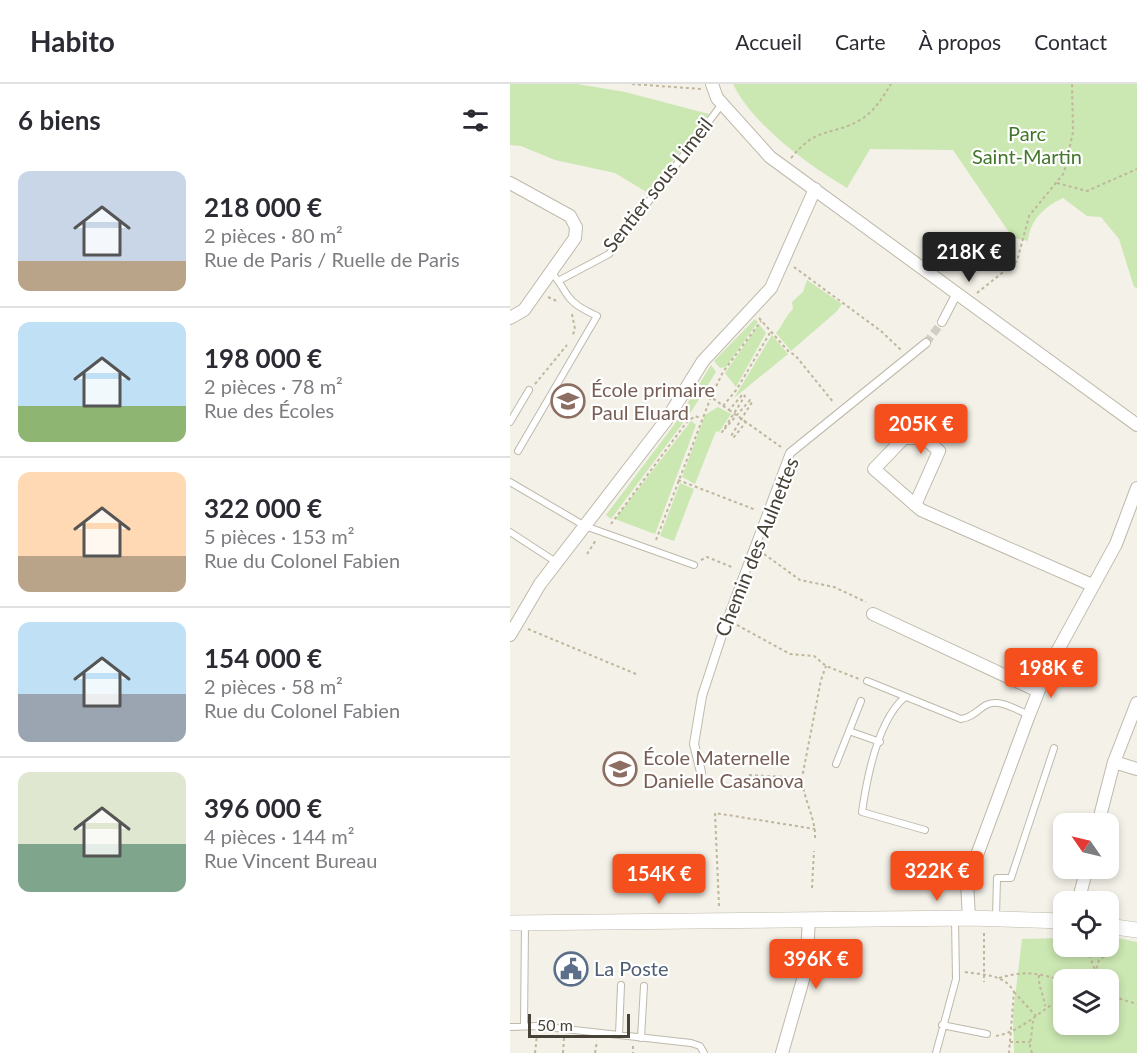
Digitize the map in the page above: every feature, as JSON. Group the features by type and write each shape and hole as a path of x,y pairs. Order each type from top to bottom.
{"street":[{"path":"712,85 722,104 770,157 1136,422"},
{"path":"510,183 570,216 576,227 575,238 555,276 537,291 524,310 510,318"},
{"path":"510,635 540,584 667,419 704,361 765,296 783,264 815,189"},
{"path":"942,322 957,293"},
{"name":"Chemin des Aulnettes","path":"701,772 694,744 702,696 727,620 790,453 909,359 926,342"},
{"path":"915,505 939,451 924,438 904,438 874,469 915,505 921,510 1092,585"},
{"path":"962,918 967,882 1038,691 1092,585 1116,544 1137,488"},
{"path":"873,614 1038,691"},
{"path":"1101,813 1113,762 1137,703"},
{"path":"1113,762 1137,769"},
{"path":"517,923 962,918 1053,921"},
{"path":"782,1053 807,969 809,919"},
{"path":"1119,927 1137,930"}],"lane":[{"name":"Sentier sous Limeil","path":"555,276 609,254 722,104"},
{"path":"518,451 597,316 580,308 567,296 555,276"},
{"path":"510,422 529,390"},
{"path":"510,482 585,526 652,552 694,564"},
{"path":"510,532 556,562"},
{"path":"867,681 961,719 971,718 988,703 997,702 1029,715"},
{"path":"905,697 892,708 867,778 862,812 925,830"},
{"path":"836,764 861,701"},
{"path":"849,731 880,742"},
{"path":"990,918 997,878 1011,878 1054,748"},
{"path":"936,1053 956,971 962,918"},
{"path":"517,923 524,1026"},
{"path":"619,1035 621,985"},
{"path":"641,1038 644,986"},
{"path":"942,1025 987,1034"},
{"path":"510,1027 538,1026 691,1043 700,1046 704,1053"}],"path":[{"path":"632,84 677,89 712,85"},
{"path":"676,84 677,89"},
{"path":"784,167 804,143 815,135 862,119 877,105 891,84"},
{"path":"975,294 1013,266 1029,216 1064,173 1070,151 1073,123 1072,84"},
{"path":"1057,183 1088,191 1137,169"},
{"path":"783,264 794,267 881,332 909,359"},
{"path":"537,291 561,303"},
{"path":"765,296 772,303 758,318 789,352 795,354 842,412"},
{"path":"529,390 570,341 575,329 571,312"},
{"path":"652,552 701,418 723,372 761,321"},
{"path":"723,406 737,388 771,331"},
{"path":"718,367 723,372"},
{"path":"729,410 743,394 745,396 722,432 750,400 752,402 731,436 734,436 746,422"},
{"path":"711,397 790,453"},
{"path":"600,508 605,513 602,518 605,523 611,525 686,423 695,416 701,418"},
{"path":"678,480 767,514"},
{"path":"587,554 601,532"},
{"path":"755,547 800,580 834,587 871,605 873,614"},
{"path":"694,564 707,557 745,572"},
{"path":"727,620 790,654 814,656 826,666 867,681"},
{"path":"532,632 636,674"},
{"path":"815,838 815,829 803,794 802,778 821,680 826,666"},
{"path":"749,775 802,778"},
{"path":"720,921 715,813 815,829"},
{"path":"812,888 814,851"},
{"path":"984,982 990,918"},
{"path":"956,971 999,978 1010,984 1035,1017"},
{"path":"999,978 1034,972 1053,978"},
{"path":"1039,975 1038,985 1044,994 1045,1007"},
{"path":"1009,1053 1014,992"},
{"path":"1119,998 1137,1004"},
{"path":"987,1034 998,1036 1010,1029 1025,1026 1045,1007 1053,1003"},
{"path":"1032,1053 1030,1042 1035,1017"},
{"path":"535,1053 538,1026"},
{"path":"563,1053 564,1029"},
{"path":"1010,1042 1030,1042"}],"green space":[{"path":"510,84 577,84 625,92 709,114 648,193 615,173 555,160 521,146 510,145"},
{"name":"Parc Saint-Martin","path":"733,84 1137,84 1137,288 1134,287 1119,239 1101,217 1087,216 1063,198 1039,215 1029,233 1028,241 1013,238 953,150 870,149 847,188 783,143 754,114"},
{"path":"807,280 842,304 836,312 791,351 776,333 793,309 792,302 803,292"},
{"path":"755,319 758,322 726,367 720,368 714,361"},
{"path":"759,324 766,333 736,387 725,373"},
{"path":"772,335 788,354 734,398"},
{"path":"711,365 716,372 689,415 611,519 606,515 674,425"},
{"path":"718,407 731,414 719,432 716,431 695,484 682,477 705,415"},
{"path":"691,421 696,425 655,534 615,519"},
{"path":"680,483 694,489 674,541 660,536"},
{"path":"1053,938 1053,957 1119,957 1119,938 1137,942 1137,1053 1014,1053 1013,1014 1022,939"}],"tunnel":[{"path":"926,343 942,322"}],"place":[{"name":"École primaire Paul Eluard","path":"568,401"},
{"name":"École Maternelle Danielle Casanova","path":"620,769"},
{"name":"La Poste","path":"571,969"}]}
